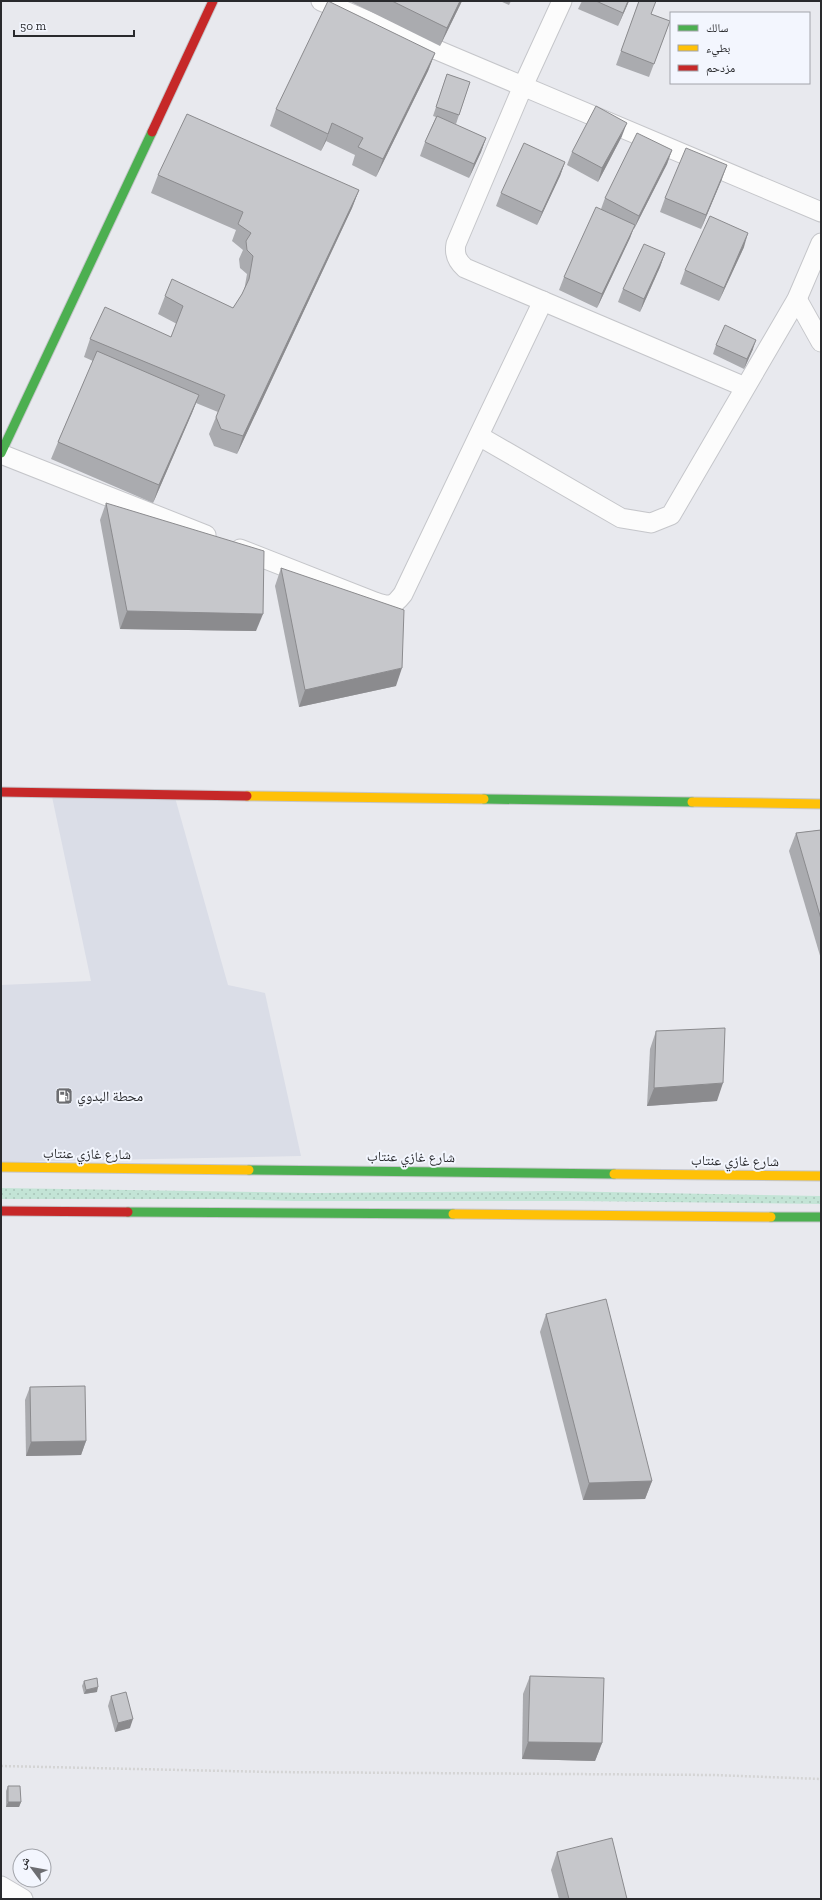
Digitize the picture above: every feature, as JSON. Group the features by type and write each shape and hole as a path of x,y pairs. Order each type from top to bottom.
{"main road":[{"path":"1,453 214,1"},
{"path":"1,792 821,804"},
{"name":"شارع غازي عنتاب","path":"1,1167 821,1176"},
{"path":"1,1211 821,1217"}],"street":[{"path":"321,1 821,212"},
{"path":"562,1 523,86 456,244 455,254 460,264 465,268 745,387"},
{"path":"479,436 622,518 650,523 671,514 797,299 821,243"},
{"path":"797,299 821,342"},
{"path":"1,453 388,606 397,602 403,594 543,300"},
{"path":"1,1886 23,1899"}],"path":[{"path":"1,1766 272,1772 714,1775 821,1779"}],"shaded area":[{"path":"51,792 174,794 228,985 265,993 301,1156 1,1162 1,985 91,981"}],"green space":[{"path":"1,1188 314,1193 553,1191 821,1196 821,1204 577,1201 1,1199"}],"building":[{"path":"328,1 435,53 383,159 358,147 363,138 332,123 328,134 276,109"},
{"path":"392,1 460,1 447,28"},
{"path":"596,1 628,1 623,13"},
{"path":"639,1 656,1 651,14 670,21 654,64 621,51"},
{"path":"447,74 470,82 459,115 436,107"},
{"path":"596,106 627,123 602,168 572,152"},
{"path":"187,114 359,190 243,436 221,429 216,417 225,395 90,339 105,307 171,337 183,306 165,296 172,279 233,308 249,279 253,256 247,250 246,241 251,233 238,224 243,212 158,175"},
{"path":"437,116 486,138 474,164 425,142"},
{"path":"637,133 672,150 639,216 605,198"},
{"path":"524,143 565,162 542,212 501,193"},
{"path":"686,148 727,165 706,215 665,198"},
{"path":"596,207 635,225 602,294 564,277"},
{"path":"710,216 748,233 724,288 685,270"},
{"path":"644,244 665,253 644,299 623,289"},
{"path":"725,325 756,340 747,359 716,345"},
{"path":"97,351 199,395 159,485 58,442"},
{"path":"106,503 264,551 263,614 127,611"},
{"path":"281,568 404,610 402,668 305,690"},
{"path":"821,830 821,919 796,833"},
{"path":"725,1028 723,1083 654,1088 656,1031"},
{"path":"606,1299 652,1481 589,1483 546,1314"},
{"path":"85,1386 86,1441 31,1442 30,1387"},
{"path":"530,1676 604,1678 602,1743 528,1742"},
{"path":"97,1678 98,1687 86,1690 84,1681"},
{"path":"126,1692 133,1719 118,1723 111,1696"},
{"path":"8,1786 20,1786 21,1802 8,1802"},
{"path":"612,1838 627,1899 569,1899 557,1852"}],"traffic: fast":[{"path":"1,453 152,132"},
{"path":"484,799 692,802"},
{"path":"249,1170 614,1174"},
{"path":"128,1212 453,1214"},
{"path":"771,1217 821,1217"}],"traffic: slow":[{"path":"247,796 484,799"},
{"path":"692,802 821,804"},
{"path":"1,1167 249,1170"},
{"path":"614,1174 821,1176"},
{"path":"453,1214 771,1217"}],"traffic: jam":[{"path":"152,132 213,1"},
{"path":"1,792 247,796"},
{"path":"1,1211 128,1212"}],"place":[{"name":"محطة البدوي","path":"64,1096"}]}
